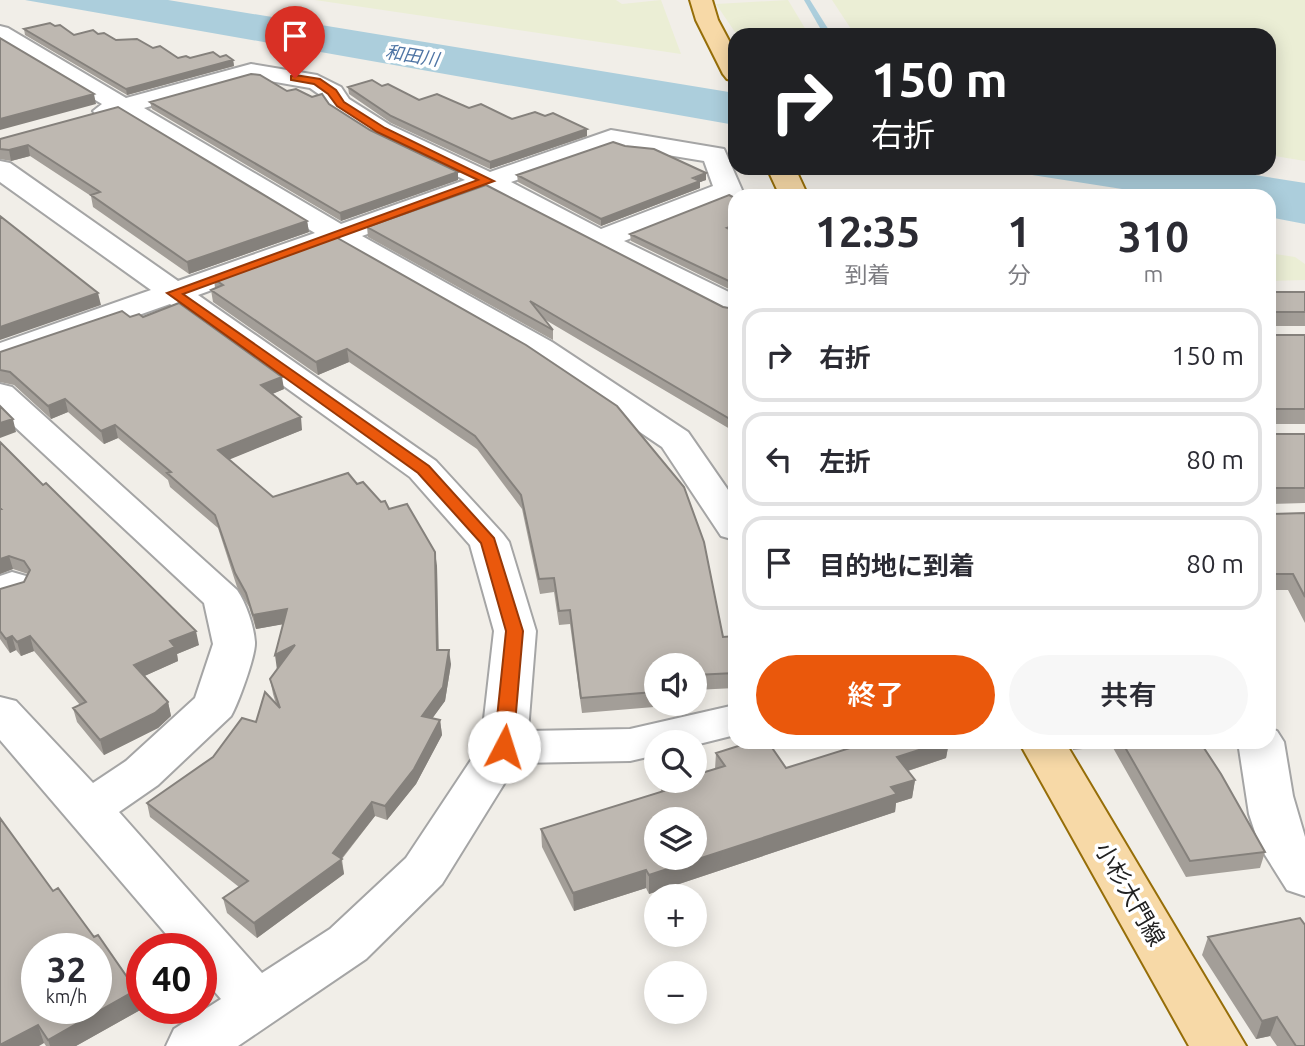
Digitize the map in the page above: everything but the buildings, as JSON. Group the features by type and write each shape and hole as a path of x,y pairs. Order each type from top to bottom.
{"main road":[{"path":"701,0 707,20 728,60"},
{"name":"小杉大門線","path":"1046,749 1217,1046"}],"street":[{"path":"0,33 338,234 540,348 675,440 728,518"},
{"path":"85,117 251,71 317,82 332,92 340,104 381,130 488,181 728,304"},
{"path":"0,354 611,138 715,155 728,190 599,240"},
{"path":"0,169 424,469 489,542 515,631 504,747 424,871 348,944 194,1046"},
{"path":"0,394 223,598 234,645 215,705 142,773 89,809"},
{"path":"0,712 89,809 258,1004"},
{"path":"504,747 630,745 728,722"},
{"path":"1262,749 1271,810 1283,845 1305,877"}],"green space":[{"path":"315,0 616,0 622,4 661,0 681,54"},
{"path":"788,0 805,28 732,28 716,4"},
{"path":"832,0 1305,0 1305,161 1276,156 1276,28 850,28"},
{"path":"1276,254 1295,257 1305,264 1305,280 1276,281"}],"water":[{"name":"和田川","path":"25,0 168,0 728,92 728,124"},
{"path":"1032,175 1255,175 1305,183 1305,224 1276,218 1276,189 1122,189"}],"waterway":[{"path":"807,0 824,28"}],"route":[{"path":"295,78 317,82 332,92 340,104 381,130 488,181 174,293 424,469 489,542 515,631 504,747"}]}
